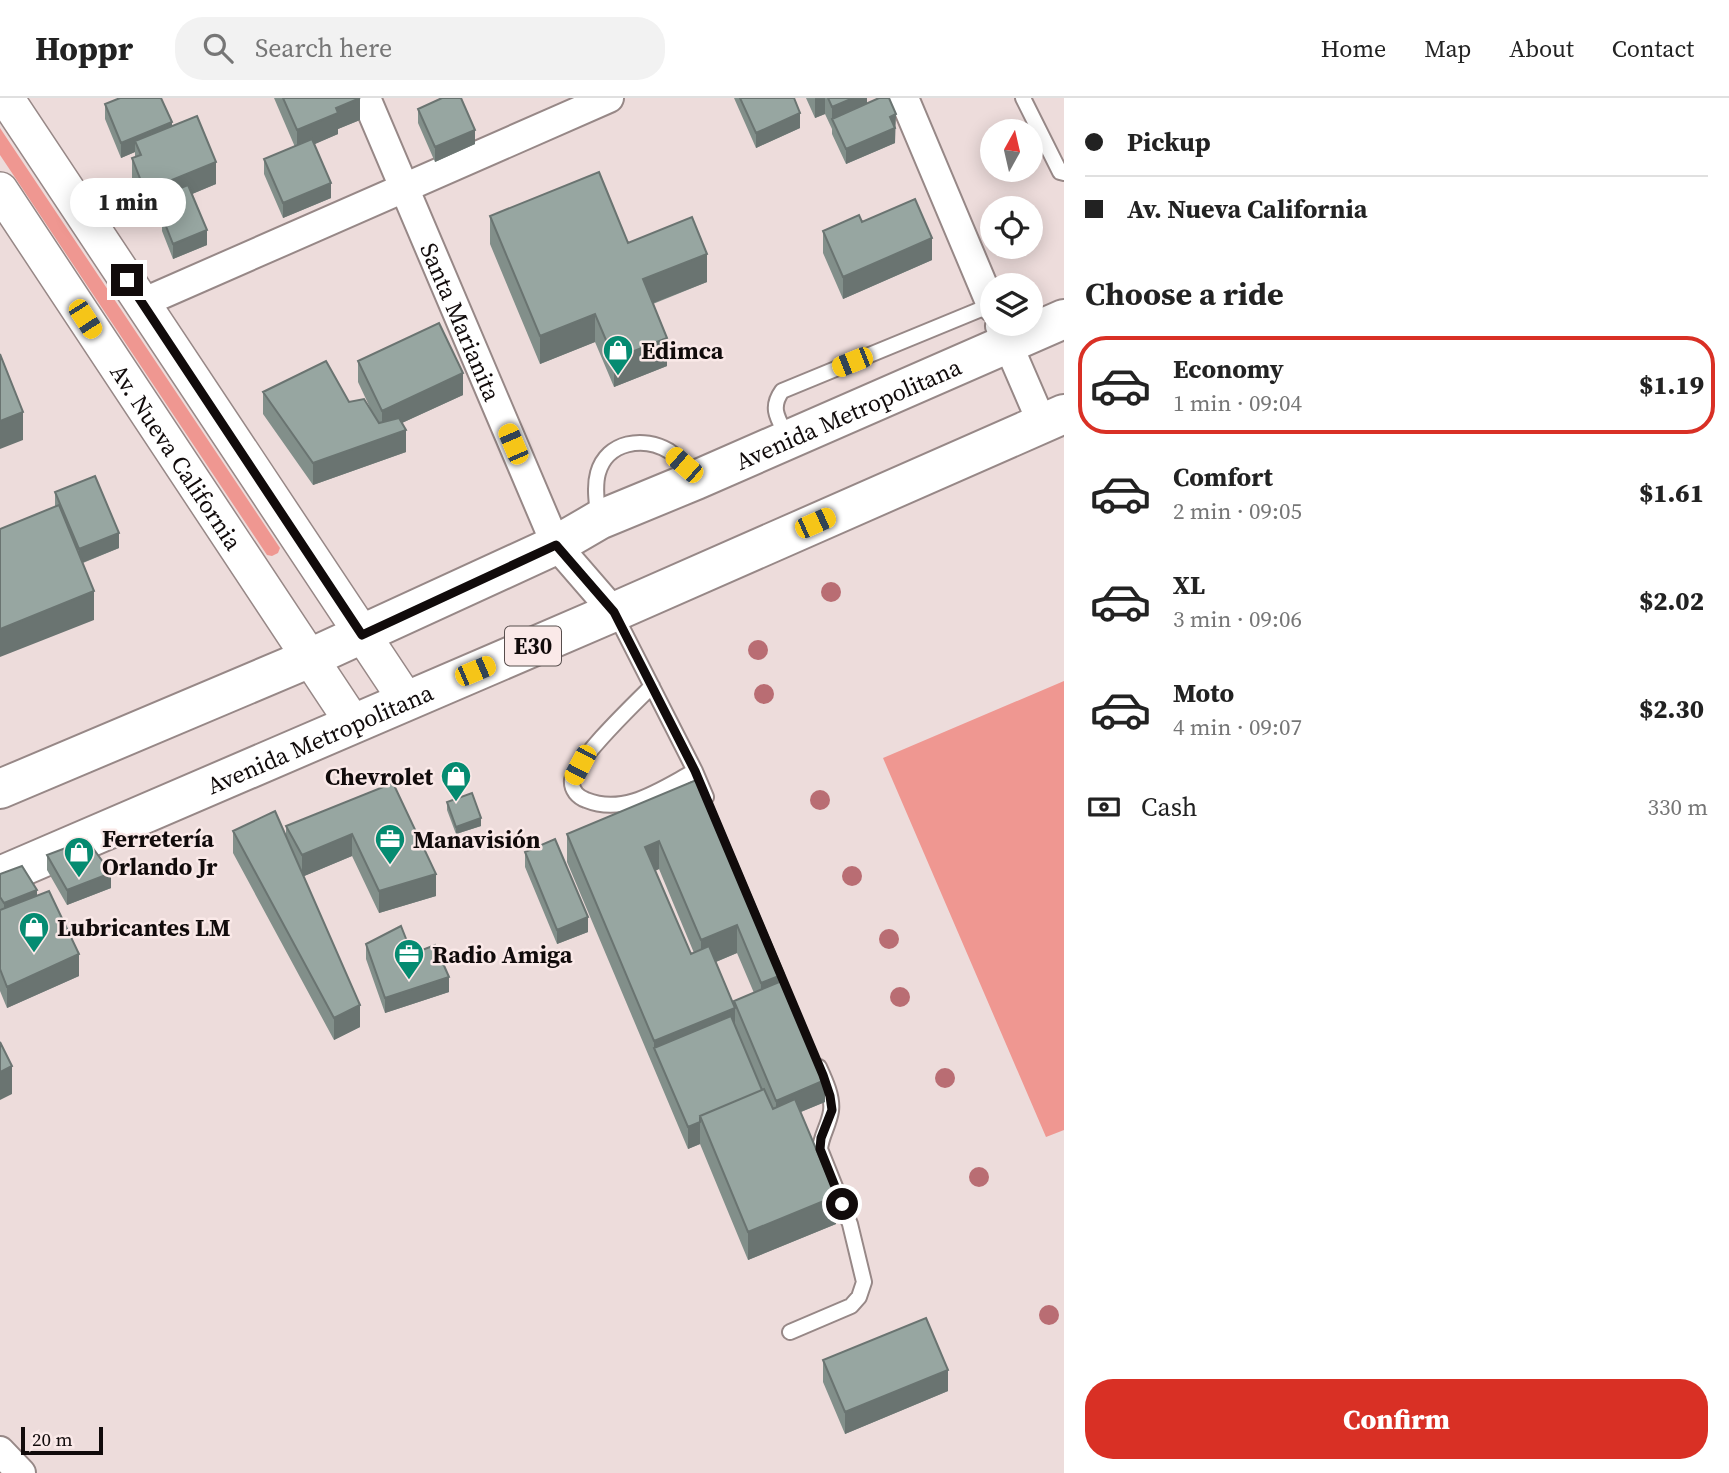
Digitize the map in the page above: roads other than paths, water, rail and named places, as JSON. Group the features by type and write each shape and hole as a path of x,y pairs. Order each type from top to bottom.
{"highway":[{"name":"Avenida Metropolitana","path":"1043,319 1064,319"},
{"name":"Avenida Metropolitana","path":"0,789 362,635 556,545 599,520 788,440 980,330"},
{"name":"Avenida Metropolitana","path":"0,876 614,612 1053,419"}],"street":[{"path":"6,98 405,700"},
{"name":"Santa Marianita","path":"366,98 556,545 614,612"},
{"path":"142,303 609,98"},
{"path":"904,98 980,277"},
{"name":"Av. Nueva California","path":"3,202 353,723"},
{"path":"1007,336 1053,419"},
{"path":"0,1451 21,1473"}],"lane":[{"path":"1023,98 1048,152 1060,172 1064,173"},
{"path":"599,520 596,492 598,473 614,450 630,442 648,442 670,452 696,480"},
{"path":"614,612 695,771 711,809"},
{"path":"652,686 616,721 580,765 572,780 574,791 580,798 613,807 639,800 695,771"},
{"path":"790,1332 852,1306 859,1297 864,1282 850,1224 820,1149 821,1138 832,1110 830,1096 812,1050"}],"place":[{"name":"Edimca","path":"618,377"},
{"name":"Chevrolet","path":"456,803"},
{"name":"Manavisión","path":"390,866"},
{"name":"Ferretería Orlando Jr","path":"79,879"},
{"name":"Lubricantes LM","path":"34,954"},
{"name":"Radio Amiga","path":"409,981"}]}
